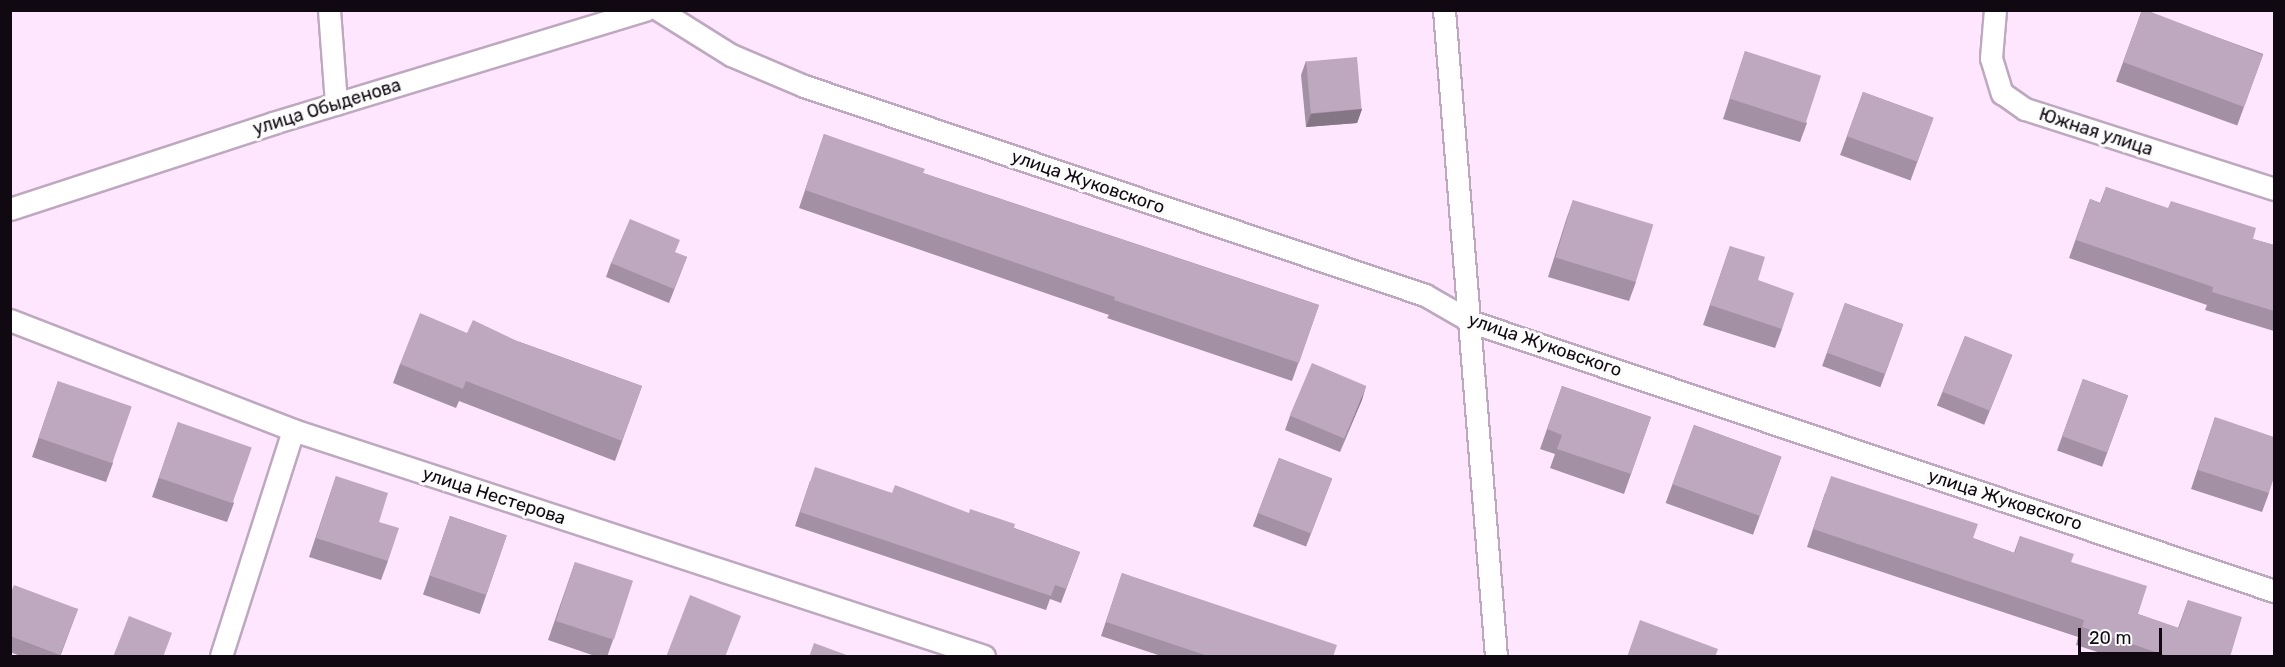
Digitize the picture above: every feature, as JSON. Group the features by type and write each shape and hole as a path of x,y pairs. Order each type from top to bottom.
{"street":[{"path":"329,10 336,104"},
{"name":"улица Обыденова","path":"10,209 336,104 646,10"},
{"name":"улица Жуковского","path":"658,10 731,55 804,86 1425,295 1472,322 2274,591"},
{"path":"1444,10 1472,322 1496,657"},
{"name":"Южная улица","path":"1995,10 1991,58 2002,93 2025,110 2274,189"},
{"name":"улица Нестерова","path":"10,320 293,430 984,657"},
{"path":"220,657 293,430"}],"building":[{"path":"2142,10 2263,55 2244,107 2123,62"},
{"path":"1745,51 1821,76 1806,123 1730,99"},
{"path":"1357,57 1362,109 1311,113 1306,61"},
{"path":"1863,92 1933,118 1917,162 1847,136"},
{"path":"824,134 925,169 923,173 1319,305 1299,363 805,190"},
{"path":"2106,187 2168,208 2171,201 2256,228 2253,239 2274,245 2274,311 2212,292 2213,287 2076,240 2090,199 2101,203"},
{"path":"1573,200 1653,225 1636,282 1555,257"},
{"path":"630,219 680,240 675,252 687,257 674,289 611,263"},
{"path":"1730,246 1765,257 1758,280 1794,293 1782,329 1710,305"},
{"path":"1845,303 1903,324 1885,374 1827,353"},
{"path":"420,313 467,333 473,320 517,341 642,386 622,441 466,381 463,389 400,364"},
{"path":"1965,336 2012,355 1990,411 1943,392"},
{"path":"1312,363 1366,386 1344,439 1290,415"},
{"path":"2083,379 2128,395 2107,453 2062,436"},
{"path":"58,381 132,406 112,463 38,438"},
{"path":"1562,386 1651,417 1631,474 1557,449 1562,435 1547,429"},
{"path":"2215,417 2274,437 2274,477 2269,493 2198,470"},
{"path":"178,422 252,447 233,503 159,478"},
{"path":"1694,425 1781,457 1760,516 1672,484"},
{"path":"1279,458 1332,478 1311,534 1258,513"},
{"path":"815,467 892,493 895,485 969,513 970,509 1015,524 1014,528 1080,552 1066,589 1055,585 1051,596 800,512"},
{"path":"336,476 388,493 379,522 399,528 388,561 316,538"},
{"path":"1831,476 1978,524 1973,538 2015,553 2020,536 2074,554 2071,562 2147,586 2138,614 2179,628 2188,600 2242,617 2230,657 2170,657 2082,627 2084,620 1813,529"},
{"path":"450,516 507,536 486,595 429,576"},
{"path":"575,562 633,581 614,640 556,621"},
{"path":"1122,573 1337,645 1333,657 1211,657 1106,622"},
{"path":"14,585 78,609 60,655 10,636 10,595"},
{"path":"690,595 741,616 725,657 666,657"},
{"path":"129,616 172,633 163,657 113,657"},
{"path":"1640,620 1718,649 1715,657 1627,657"},
{"path":"814,643 852,657 809,657"}]}
